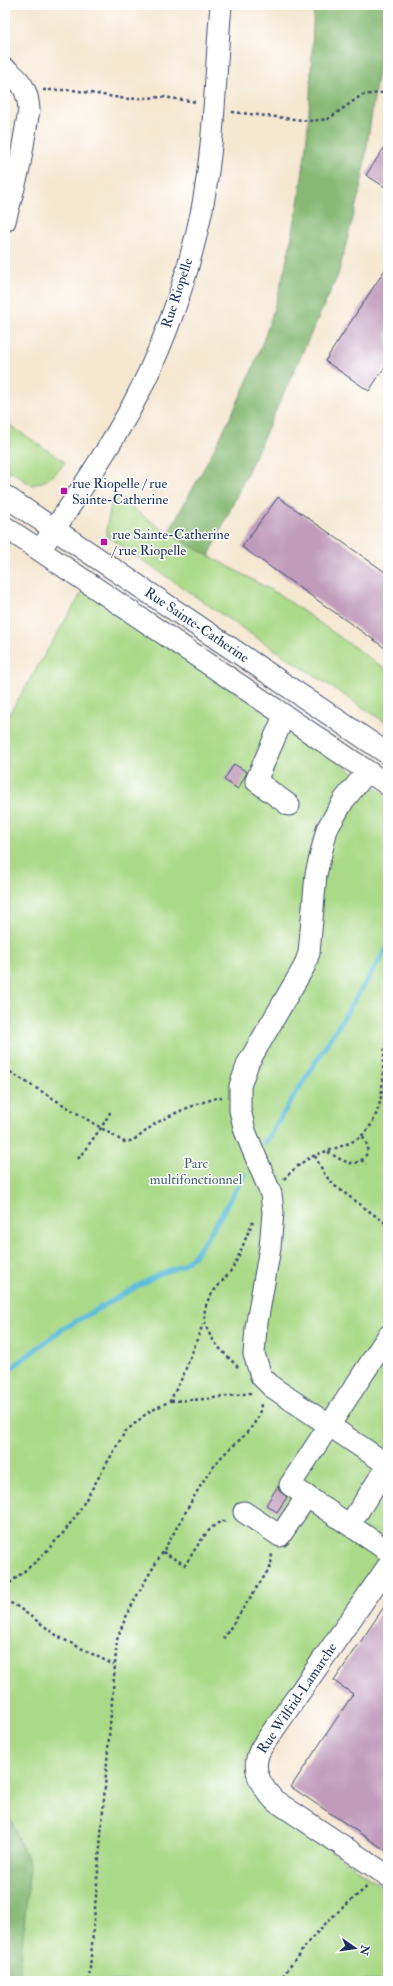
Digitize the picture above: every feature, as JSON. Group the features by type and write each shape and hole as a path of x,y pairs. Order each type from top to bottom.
{"street":[{"name":"Rue Riopelle","path":"40,550 94,471 132,406 156,354 187,267 201,210 209,163 217,78 221,5"},
{"path":"5,69 19,80 23,86 28,101 29,110 19,169 5,221"},
{"name":"Rue Sainte-Catherine","path":"5,496 388,754"},
{"name":"Rue Sainte-Catherine","path":"5,527 366,772 388,785"},
{"path":"284,716 256,781 289,805"},
{"path":"350,1524 388,1465 272,1387 261,1376 254,1354 256,1328 270,1248 273,1212 271,1194 245,1131 240,1110 240,1086 248,1064 304,967 308,953 316,874 327,829 344,800 366,772"},
{"path":"388,1336 290,1484 388,1550"},
{"path":"238,1517 280,1536 307,1496"},
{"name":"Rue Wilfrid-Lamarche","path":"381,1878 274,1800 261,1784 257,1774 256,1763 257,1756 261,1748 388,1566"}],"path":[{"path":"39,90 73,90 126,99 163,97 203,104"},
{"path":"228,112 312,121 328,119 362,95 388,92"},
{"path":"280,1183 297,1166 315,1156 339,1148 362,1136 374,1120 381,1101 385,1050 388,1036"},
{"path":"5,1069 124,1142 131,1142 155,1124 194,1106 220,1097 240,1095"},
{"path":"78,1159 111,1112"},
{"path":"327,1152 346,1162 354,1163 361,1160 368,1152 368,1146 362,1136"},
{"path":"315,1156 325,1175 335,1186 388,1225"},
{"path":"361,1160 366,1164"},
{"path":"170,1401 183,1376 204,1323 207,1302 232,1269 253,1221"},
{"path":"204,1323 214,1342 241,1370"},
{"path":"5,1587 39,1559 64,1532 78,1513 125,1432 147,1412 170,1401 206,1399 259,1392"},
{"path":"89,1981 114,1665 119,1631 163,1552 217,1462 247,1433 258,1416 261,1407 261,1397"},
{"path":"163,1552 185,1565 215,1524 221,1520 238,1517"},
{"path":"223,1639 235,1617 271,1566 272,1558 269,1547"},
{"path":"5,1600 18,1607 59,1637 114,1665"},
{"path":"279,1981 310,1940 331,1918 381,1878"}],"green space":[{"path":"314,5 388,5 388,28 383,37 361,186 338,275 209,556 168,533 212,454 239,399 262,344 279,292 295,221 306,150"},
{"path":"5,422 65,462 58,471 50,478 31,485 5,467"},
{"path":"113,495 168,533 280,595 388,671 388,724 230,620 107,536 107,525"},
{"name":"Parc multifonctionnel","path":"84,589 388,796 388,1547 253,1746 248,1755 246,1765 247,1775 251,1785 271,1810 388,1890 388,1981 5,1981 5,721"},
{"path":"5,1805 30,1866 20,1965 21,1981 5,1981"}],"building":[{"path":"388,142 388,189 366,175"},
{"path":"388,265 388,362 369,391 325,361"},
{"path":"278,497 388,574 388,650 242,547"},
{"path":"234,764 247,772 238,789 224,780"},
{"path":"278,1486 279,1491 287,1497 277,1512 266,1505"},
{"path":"388,1601 388,1852 291,1787 353,1694 334,1681"}],"waterway":[{"path":"264,1144 388,947"},
{"path":"5,1373 61,1330 159,1274 181,1266 193,1257 209,1235 245,1175"}],"place":[{"name":"rue Riopelle / rue Sainte-Catherine","path":"64,491"},
{"name":"rue Sainte-Catherine / rue Riopelle","path":"104,542"}]}
